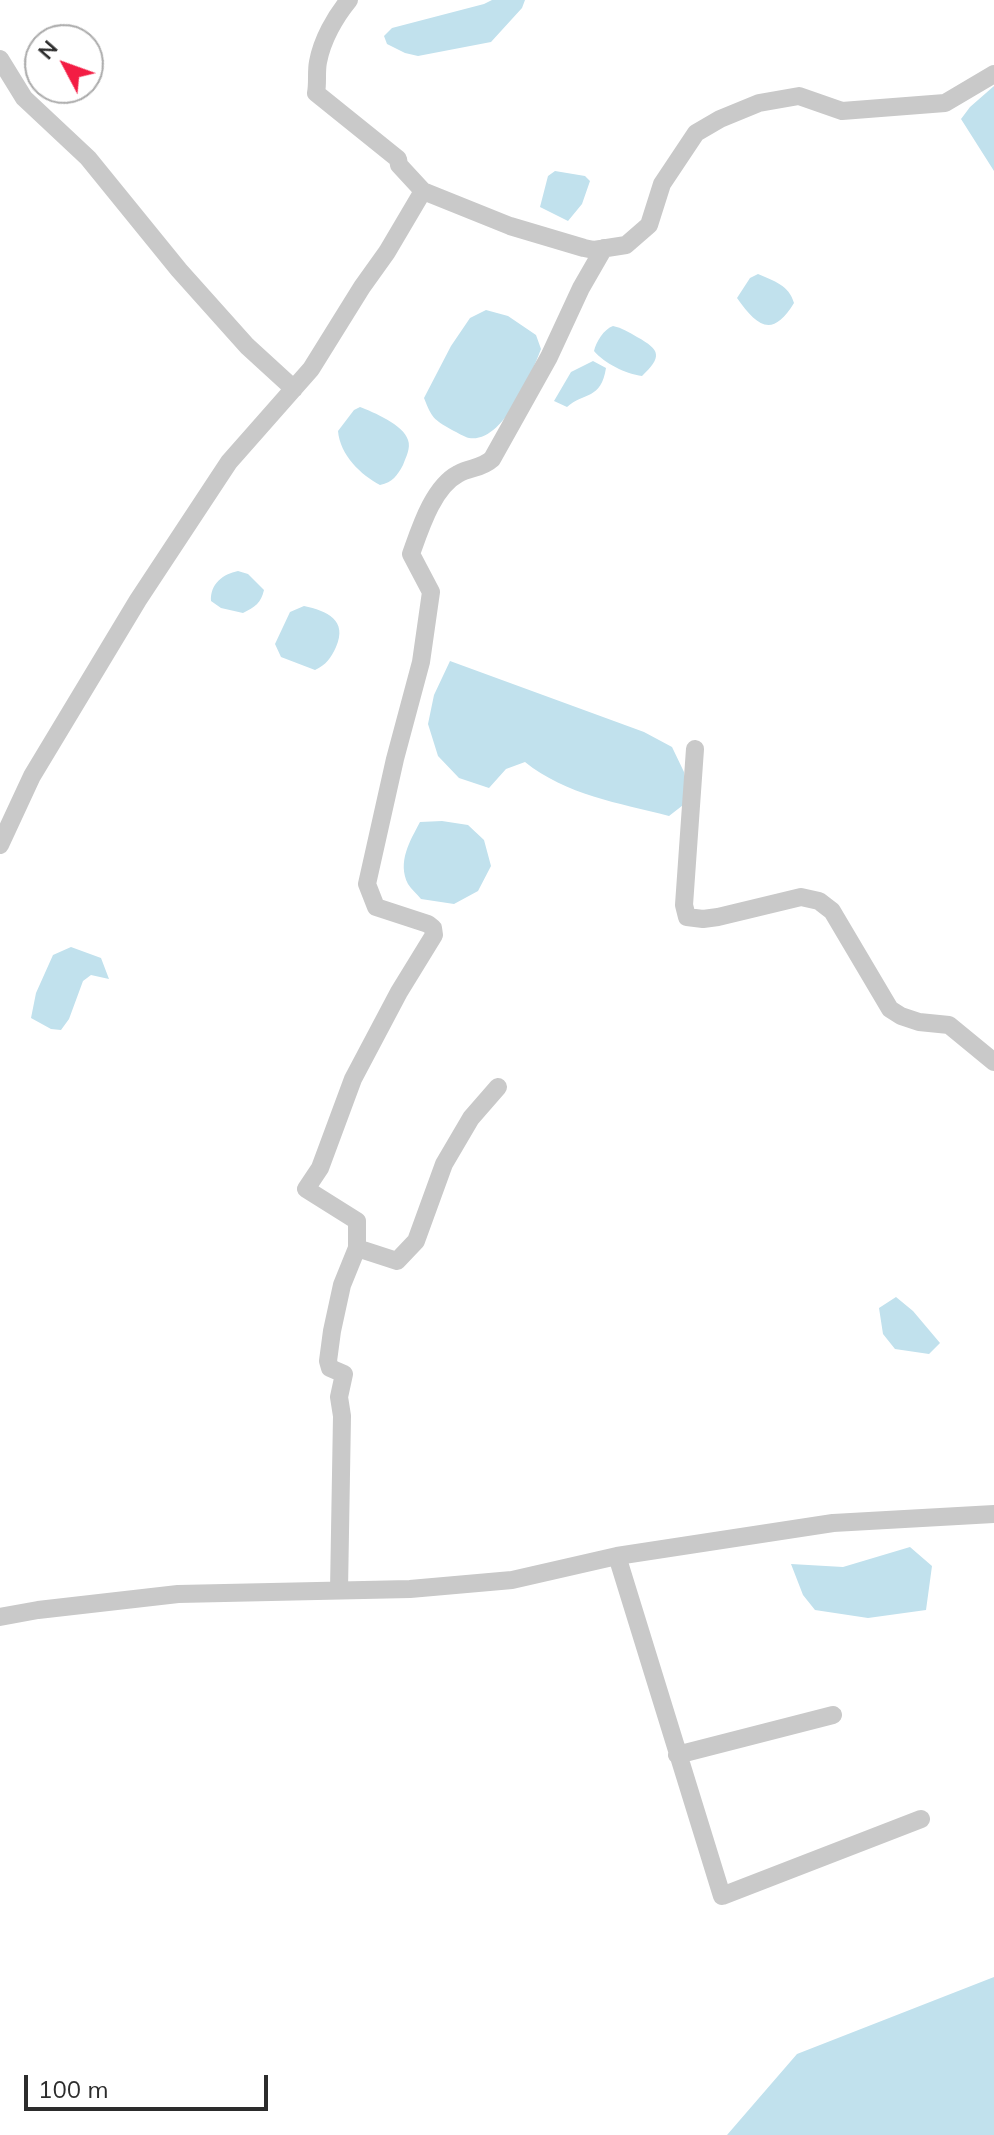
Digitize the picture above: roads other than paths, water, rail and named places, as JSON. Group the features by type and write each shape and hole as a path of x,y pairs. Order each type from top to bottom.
{"street":[{"path":"349,0 328,31 317,64 319,79 316,93 398,159 399,165 423,191 510,226 594,250 626,245 649,225 662,184 696,133 720,119 759,103 799,96 842,111 945,103 994,74"},
{"path":"0,59 24,98 88,158 179,270 247,346 294,389"},
{"path":"0,845 32,776 138,600 229,462 311,369 423,191"},
{"path":"339,1590 342,1416 339,1397 344,1374 330,1368 328,1361 342,1285 357,1248 357,1221 306,1189 320,1168 353,1079 399,992 434,935 433,928 428,924 376,907 367,884 421,662 431,592 411,554 439,490 457,474 484,466 492,459 549,357 581,288 604,248"},
{"path":"695,749 684,905 687,917 718,917 801,897 819,901 832,911 890,1009 919,1022 949,1025 994,1062"},
{"path":"357,1248 397,1261 416,1241 444,1164 471,1118 498,1087"},
{"path":"0,1617 178,1594 410,1589 512,1580 617,1556 833,1523 994,1514"},
{"path":"617,1556 722,1896 921,1819"},
{"path":"677,1755 833,1715"}],"water":[{"path":"492,0 525,0 522,8 491,42 418,56 387,44 384,36 392,28"},
{"path":"994,86 994,171 961,119"},
{"path":"555,171 585,176 590,181 582,204 568,221 540,207 548,176"},
{"path":"758,274 785,288 794,303 772,325 751,316 737,298 750,278"},
{"path":"486,310 508,316 536,335 541,349 531,374 504,419 481,437 469,438 437,420 424,398 451,346 470,318"},
{"path":"613,326 631,333 654,350 656,359 642,376 616,367 594,351 601,336"},
{"path":"593,361 606,368 596,390 567,407 554,401 571,372"},
{"path":"360,407 394,424 408,440 409,449 403,465 394,478 384,484 380,485 359,470 347,456 340,440 338,431"},
{"path":"238,571 248,574 264,590 257,604 243,613 221,608 211,601 218,581"},
{"path":"304,606 333,618 339,630 332,655 315,670 281,657 275,644 290,612"},
{"path":"450,661 644,732 672,747 684,772 687,802 669,816 631,807 558,783 525,762 506,769 489,788 459,778 438,756 428,724 434,695"},
{"path":"420,822 468,825 484,840 491,866 478,891 454,904 421,899 409,886 405,876 406,852"},
{"path":"71,947 101,958 109,979 91,975 83,981 69,1019 61,1030 51,1029 31,1018 36,993 53,955"},
{"path":"896,1297 913,1311 940,1343 929,1354 895,1349 883,1334 879,1308"},
{"path":"910,1547 932,1566 926,1610 868,1618 815,1610 803,1595 791,1564 843,1567"},
{"path":"994,1977 994,2135 727,2135 797,2054"}]}
